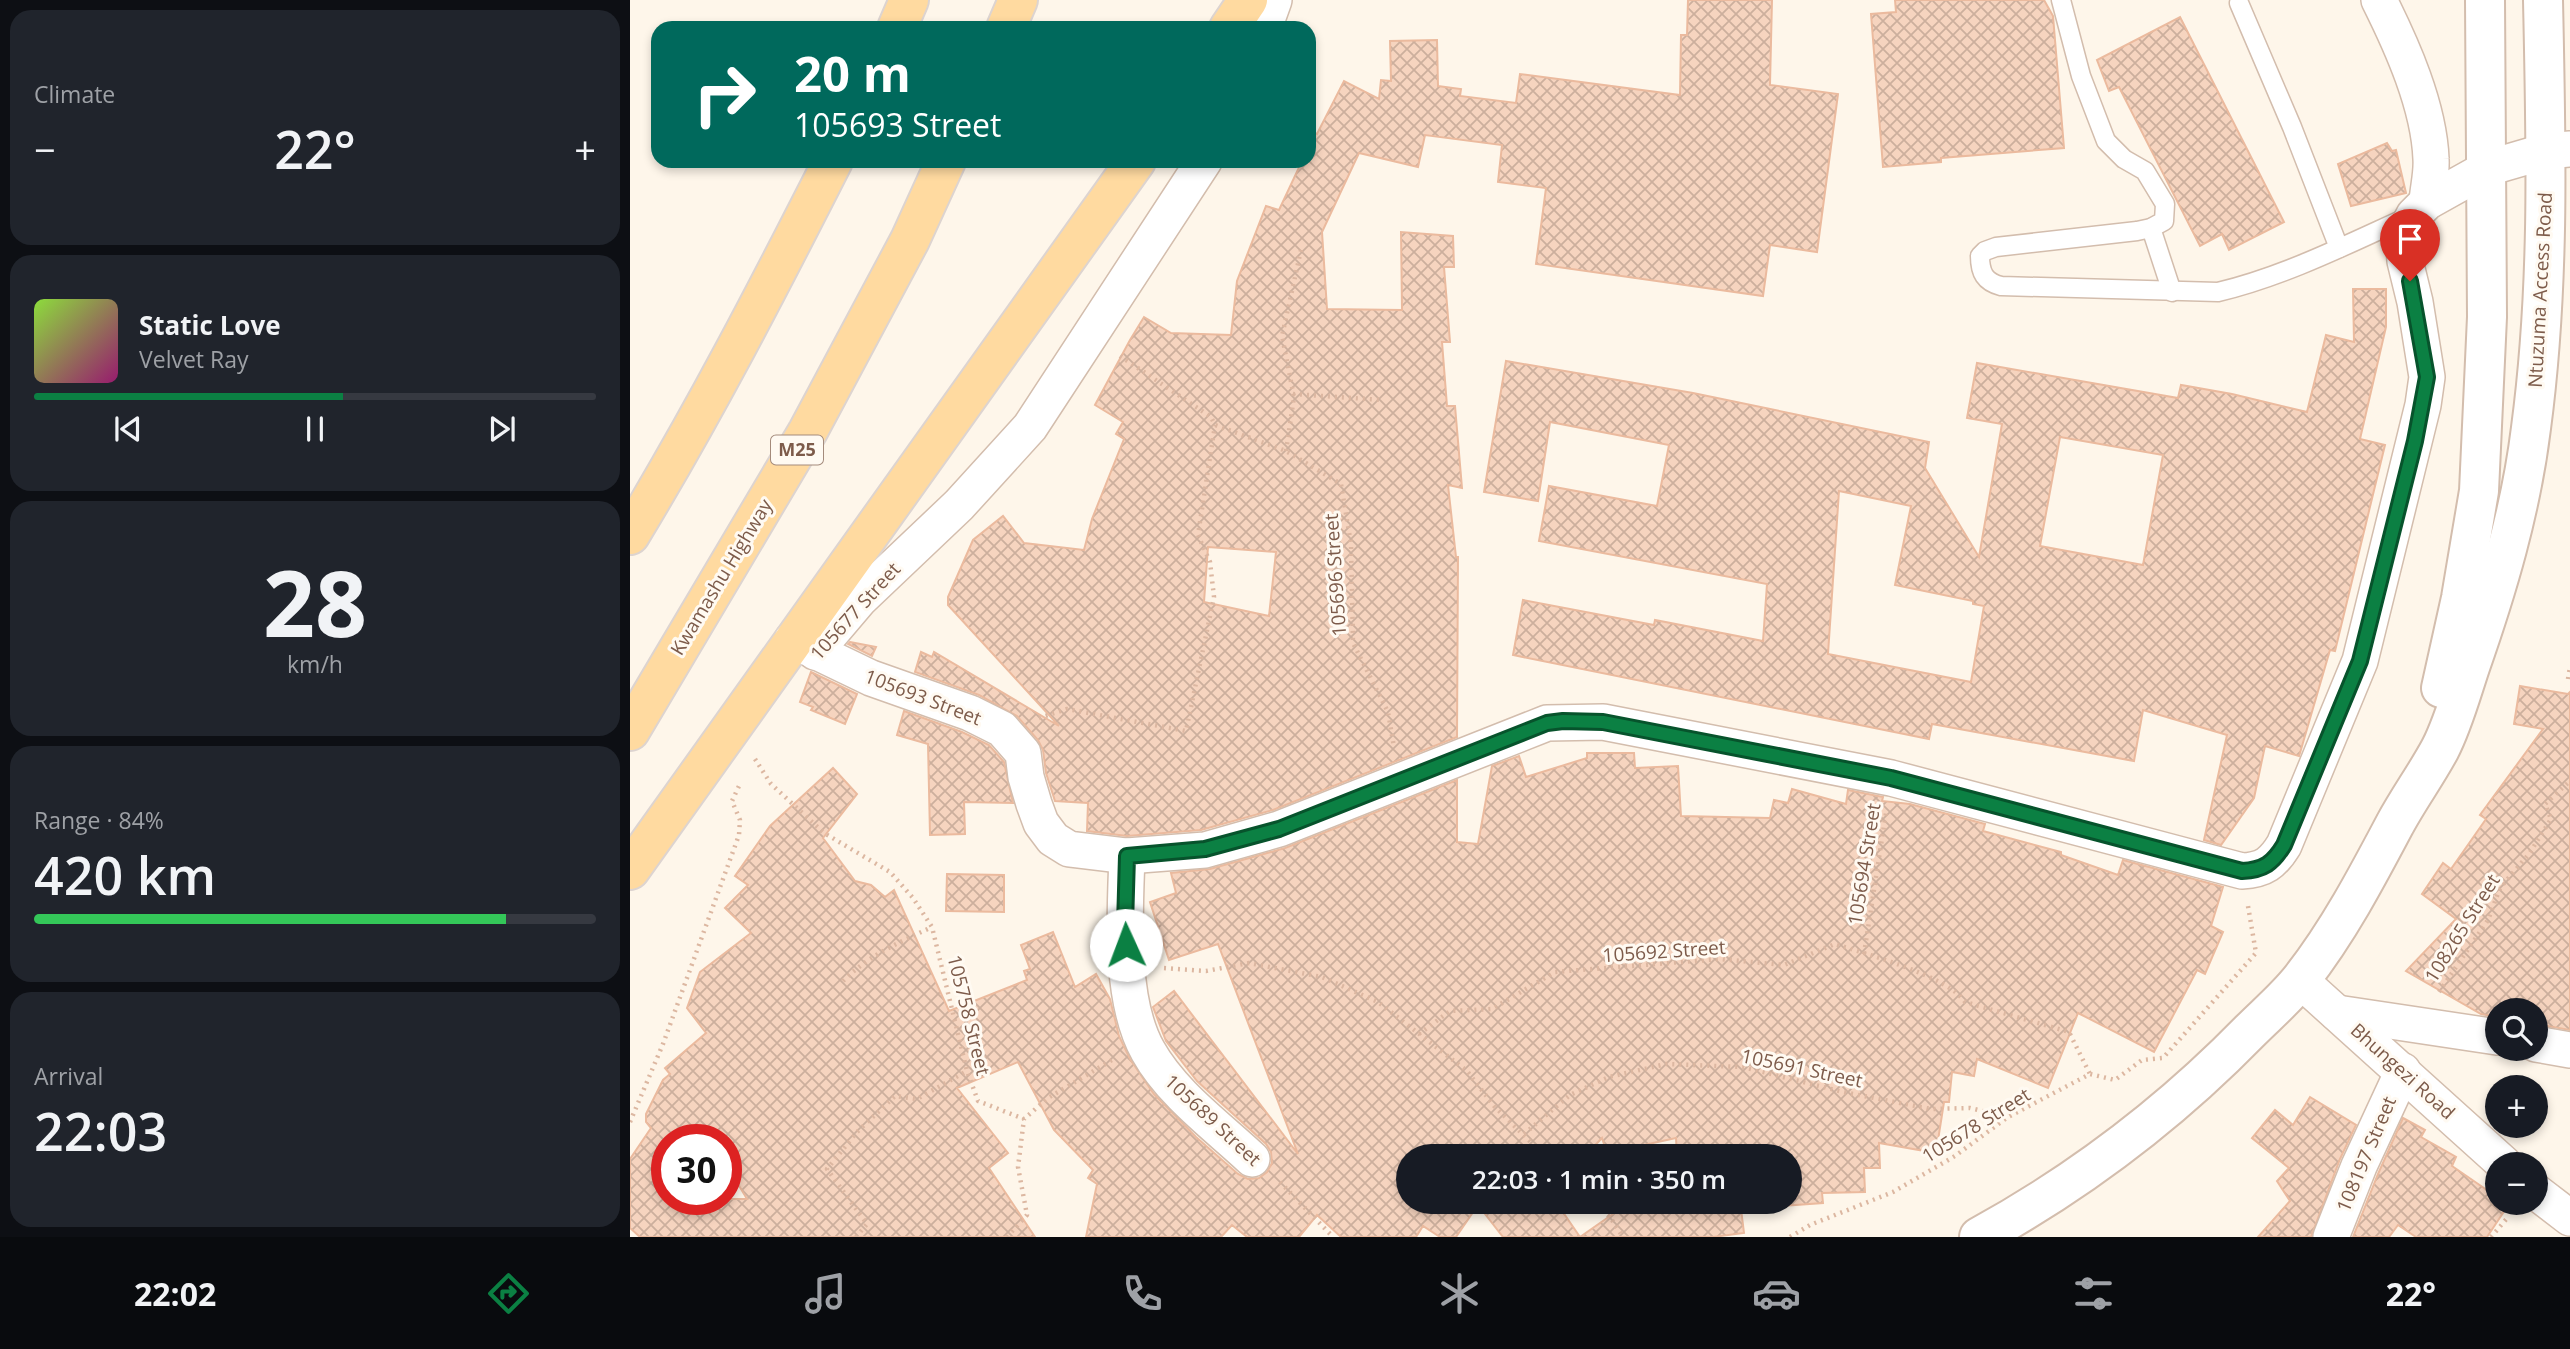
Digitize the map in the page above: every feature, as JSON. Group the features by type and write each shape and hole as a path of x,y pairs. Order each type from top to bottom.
{"main road":[{"path":"900,21 909,0"},
{"path":"1009,21 1018,0"},
{"path":"1234,21 1248,0"},
{"path":"630,534 676,458 772,282 829,168"},
{"name":"Kwamashu Highway","path":"630,730 808,431 909,240 943,168"},
{"path":"630,870 804,646 1131,168"}],"street":[{"path":"1266,21 1274,0"},
{"path":"2242,871 2268,866 2284,845 2360,661 2415,441 2427,377 2404,244 2406,230 2420,208 2431,159 2425,118 2400,42 2379,0"},
{"name":"Ntuzuma Access Road","path":"2404,807 2440,691 2461,598 2479,491 2487,317 2485,0"},
{"name":"Ntuzuma Access Road","path":"1979,1237 2031,1209 2173,1105 2223,1059 2300,980 2356,898 2404,807 2441,747 2490,611 2516,514 2531,432 2558,150 2543,0"},
{"path":"2420,208 2488,168 2558,150"},
{"name":"105677 Street","path":"804,646 860,599 960,505 1030,427 1199,168"},
{"name":"105693 Street","path":"804,646 870,678 970,713 1002,729 1023,753 1026,777 1041,823 1053,839 1069,849 1127,856 1174,853 1217,846 1279,829 1547,723 1583,721 1603,722 1891,778 2242,871"},
{"name":"105689 Street","path":"1127,856 1125,925 1128,966 1133,1011 1143,1042 1157,1066 1183,1095 1252,1159"},
{"name":"Bhungezi Road","path":"2300,980 2491,1152"},
{"path":"2337,1013 2485,1035"},
{"path":"2548,1046 2570,1050"},
{"name":"108197 Street","path":"2331,1237 2359,1166 2403,1071"},
{"path":"2548,1210 2570,1218"}],"lane":[{"path":"2061,0 2081,76 2106,141 2124,159 2145,171 2165,204 2164,221 2151,228 1996,247 1980,256 1984,277 1990,283 2001,286 2218,292 2244,286 2339,248 2420,208"},
{"path":"2239,3 2292,127 2339,248"},
{"path":"2151,228 2172,292"}],"path":[{"path":"1286,451 1293,394 1282,335 1301,250"},
{"name":"105696 Street","path":"1091,334 1211,417 1215,425 1286,451 1341,484 1351,544 1353,643 1388,712 1396,752 1409,779"},
{"path":"1293,394 1382,400"},
{"path":"1002,729 1067,709 1186,730 1214,597 1210,562 1198,535 1215,425"},
{"path":"2568,679 2570,667"},
{"name":"105758 Street","path":"749,750 771,784 824,833 890,872 913,898 932,927 967,1071 978,1101 1024,1119"},
{"path":"630,1122 654,1067 740,835 740,820 732,801 741,778"},
{"name":"105694 Street","path":"1864,954 1891,778"},
{"name":"108265 Street","path":"2417,1025 2488,920 2500,888 2529,854 2551,819 2545,804 2570,781"},
{"name":"105678 Street","path":"1790,1237 1810,1225 1893,1192 1955,1156 2008,1117 2090,1074 2115,1080 2141,1060 2163,1058 2256,953 2242,871"},
{"path":"843,981 859,965 886,948 932,927"},
{"name":"105692 Street","path":"1419,1034 1450,1011 1492,1009 1555,972 1720,959 1784,965 1835,943 1927,976 1961,995 1965,1002 2068,1032 2090,1074"},
{"path":"1128,966 1206,971 1250,963 1322,977 1378,1002 1467,1071 1494,1106 1534,1144"},
{"path":"1007,1237 1027,1215 1018,1167 1024,1119 1048,1098 1143,1042"},
{"name":"105691 Street","path":"1524,1134 1570,1095 1608,1077 1666,1064 1743,1067 1843,1092 1931,1109 1970,1108 2008,1117"},
{"path":"856,1237 867,1224 827,1169 857,1132 895,1096 917,1099 967,1071"},
{"name":"105689 Street","path":"1252,1159 1295,1196 1333,1237"},
{"path":"1606,1214 1623,1237"},
{"path":"2491,1237 2512,1215"}],"building":[{"path":"1688,0 1772,0 1770,85 1838,94 1817,252 1770,245 1763,296 1536,264 1546,188 1498,182 1502,145 1425,135 1418,167 1359,153 1322,232 1327,309 1402,310 1401,232 1453,236 1454,267 1444,267 1450,342 1442,342 1447,406 1455,406 1462,488 1448,485 1458,557 1457,737 1273,810 1201,830 1127,836 1087,831 1088,803 1055,801 1046,773 1043,750 1038,740 1017,716 979,695 915,672 921,652 932,657 934,652 1059,726 948,605 948,597 973,540 1003,516 1024,543 1084,550 1092,519 1124,439 1116,434 1123,422 1095,405 1130,340 1144,317 1171,333 1231,335 1237,281 1266,206 1279,210 1299,168 1316,168 1316,134 1344,81 1379,99 1381,80 1391,81 1390,41 1437,40 1438,86 1461,89 1460,96 1516,103 1520,74 1680,95 1681,35 1687,35","holes":["1208,547 1276,552 1269,616 1204,602"]},
{"path":"1895,0 2044,0 2053,16 2064,148 1941,158 1941,162 1883,167 1871,14 1896,12"},
{"path":"2180,17 2284,222 2229,250 2222,234 2200,246 2119,87 2109,91 2097,60"},
{"path":"2387,143 2392,151 2396,150 2406,193 2351,206 2338,164"},
{"path":"2353,289 2386,289 2386,327 2360,439 2385,445 2335,651 2330,650 2299,756 2265,746 2254,798 2221,845 2204,840 2227,735 2143,710 2134,761 1932,724 1929,739 1513,655 1523,600 1654,625 1655,620 1763,641 1767,584 1539,541 1549,486 1657,506 1669,445 1550,422 1538,501 1484,492 1506,361 1693,393 1929,442 1925,468 1979,557 2002,424 1967,418 1977,363 2178,398 2181,385 2307,412 2326,335 2354,342","holes":["2060,437 2163,455 2143,565 2040,546","1839,491 1911,506 1895,585 1973,601 1973,604 1984,606 1971,682 1828,654"]},
{"path":"850,642 876,647 872,656 848,644"},
{"path":"811,672 857,694 845,724 811,710 813,707 800,702"},
{"path":"2520,686 2568,694 2570,692 2570,1030 2548,1026 2548,998 2485,998 2485,1015 2481,1014 2406,971 2456,919 2422,894 2443,863 2451,869 2486,819 2480,815 2543,729 2514,724"},
{"path":"904,711 989,745 1004,762 1013,803 964,802 965,834 930,835 928,744 897,735"},
{"path":"1587,753 1634,753 1635,768 1678,766 1681,816 1770,818 1774,800 1788,803 1792,789 1846,804 1848,790 1883,797 1882,801 1910,804 1985,824 1983,831 2061,852 2061,855 2118,875 2123,860 2223,887 2211,926 2223,932 2205,974 2197,970 2154,1052 2078,1013 2048,1088 1977,1059 1974,1076 1952,1072 1949,1102 1944,1102 1936,1153 1879,1143 1880,1168 1864,1168 1865,1192 1822,1193 1823,1203 1802,1205 1802,1144 1676,1144 1676,1138 1648,1144 1604,1144 1602,1138 1596,1144 1396,1144 1396,1214 1472,1214 1456,1237 1440,1237 1423,1226 1416,1237 1341,1237 1317,1215 1299,1237 1247,1237 1232,1225 1221,1237 1086,1237 1097,1184 1088,1178 1093,1170 1054,1130 1018,1062 957,1088 1008,1153 989,1168 1035,1237 640,1237 630,1228 630,1159 651,1128 646,1122 646,1114 663,1080 670,1074 665,1068 706,1033 687,1008 700,972 751,933 725,908 748,885 735,876 770,826 833,768 857,794 823,838 855,881 871,885 885,897 894,890 949,1011 1027,980 1024,971 1030,969 1021,945 1053,932 1075,987 1096,974 1110,999 1119,1036 1130,1059 1154,1094 1196,1137 1238,1174 1248,1179 1259,1178 1267,1172 1272,1163 1271,1152 1266,1144 1197,1081 1166,1041 1153,1007 1174,991 1298,1154 1218,944 1169,960 1150,902 1176,893 1171,873 1210,869 1285,848 1457,780 1457,842 1478,844 1492,766 1519,756 1526,777 1587,758"},
{"path":"947,874 1004,875 1004,912 946,911"},
{"path":"2310,1097 2356,1125 2340,1159 2311,1237 2258,1237 2290,1201 2277,1181 2289,1168 2252,1138 2275,1110 2293,1125"},
{"path":"2403,1118 2425,1130 2421,1137 2456,1157 2452,1166 2485,1189 2485,1215 2502,1215 2487,1237 2416,1237 2398,1225 2389,1237 2353,1237"},
{"path":"1485,1214 1564,1214 1580,1237 1503,1237"},
{"path":"1613,1214 1742,1214 1744,1233 1713,1237 1580,1237"}],"route":[{"path":"1126,945 1127,856 1205,849 1279,829 1547,723 1563,721 1603,722 1891,778 2242,871 2268,866 2284,845 2360,661 2415,441 2427,377 2410,281"}]}
